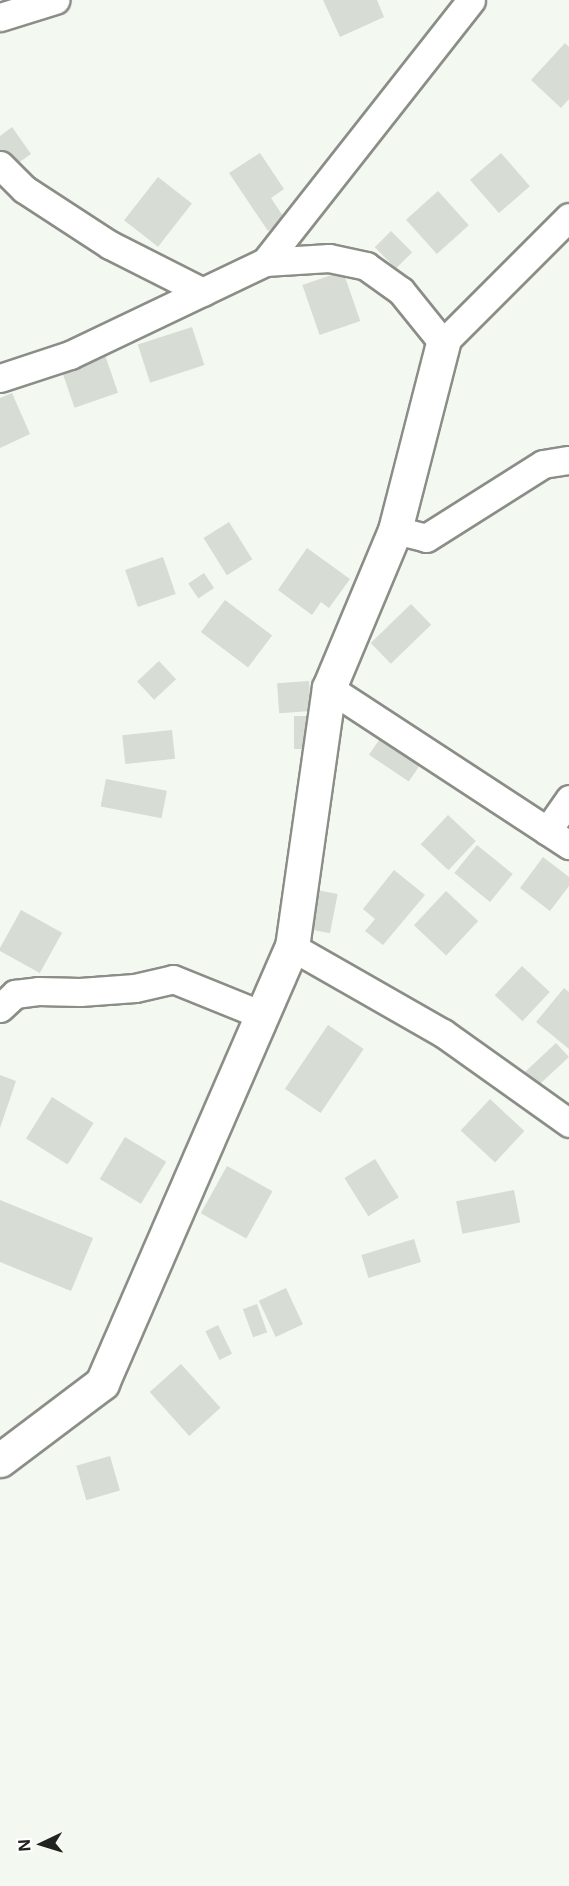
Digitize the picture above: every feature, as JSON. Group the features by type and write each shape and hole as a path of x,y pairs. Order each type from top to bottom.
{"street":[{"path":"0,17 35,9 55,0"},
{"path":"266,262 471,0"},
{"path":"0,165 24,189 110,245 204,292"},
{"path":"0,1460 102,1383 292,947 329,688 395,530 443,343 569,217"},
{"path":"0,378 70,355 266,262 329,258 366,266 401,291 443,343"},
{"path":"395,530 426,538 543,464 569,460"},
{"path":"329,688 558,838 569,799"},
{"path":"292,947 443,1033 569,1124"},
{"path":"0,1008 15,994 38,991 80,992 135,988 173,979 262,1015"}],"building":[{"path":"323,0 377,0 384,17 340,37"},
{"path":"565,43 569,47 569,99 561,108 531,80"},
{"path":"12,127 31,154 11,168 0,153 0,136"},
{"path":"260,153 284,189 271,198 285,219 268,231 229,173"},
{"path":"501,153 530,186 499,213 470,180"},
{"path":"158,177 192,203 158,247 124,220"},
{"path":"438,191 469,225 437,254 406,220"},
{"path":"391,231 412,252 396,268 375,247"},
{"path":"343,271 360,321 320,335 302,285"},
{"path":"192,327 204,365 150,383 138,345"},
{"path":"105,355 118,393 75,408 62,370"},
{"path":"12,393 30,434 0,448 0,398"},
{"path":"229,522 252,559 227,575 204,538"},
{"path":"307,548 350,579 329,608 321,602 312,615 278,590"},
{"path":"163,557 176,594 138,607 125,570"},
{"path":"204,573 214,588 198,599 188,584"},
{"path":"225,600 272,636 248,667 201,632"},
{"path":"411,604 431,625 391,664 371,643"},
{"path":"159,661 176,679 154,700 137,681"},
{"path":"309,681 311,711 279,713 277,683"},
{"path":"294,716 316,716 316,749 294,749"},
{"path":"172,730 175,759 125,764 122,735"},
{"path":"383,734 423,761 409,782 369,755"},
{"path":"106,779 167,791 162,818 101,806"},
{"path":"448,815 476,841 449,870 421,844"},
{"path":"477,845 513,874 490,902 454,873"},
{"path":"543,857 569,877 569,886 550,911 520,888"},
{"path":"394,870 425,895 383,945 365,931 375,919 363,909"},
{"path":"317,890 338,894 330,933 309,929"},
{"path":"446,891 478,921 446,955 414,925"},
{"path":"21,910 62,933 40,973 0,951"},
{"path":"522,966 550,992 523,1021 495,995"},
{"path":"564,988 569,992 569,1049 536,1022"},
{"path":"328,1025 364,1049 321,1113 285,1089"},
{"path":"556,1043 569,1057 538,1086 525,1072"},
{"path":"0,1075 16,1081 0,1128"},
{"path":"52,1097 94,1123 68,1165 26,1139"},
{"path":"490,1099 524,1131 495,1163 461,1130"},
{"path":"125,1137 166,1162 141,1204 100,1179"},
{"path":"375,1159 399,1197 368,1216 344,1178"},
{"path":"227,1166 272,1191 246,1238 201,1213"},
{"path":"514,1190 520,1222 462,1234 456,1201"},
{"path":"0,1200 93,1238 71,1291 0,1262"},
{"path":"414,1239 421,1262 368,1278 361,1255"},
{"path":"286,1288 303,1324 276,1337 259,1301"},
{"path":"257,1304 267,1332 253,1337 243,1309"},
{"path":"218,1325 232,1354 219,1360 205,1331"},
{"path":"181,1364 220,1408 189,1436 150,1392"},
{"path":"110,1456 120,1491 86,1500 76,1466"}]}
